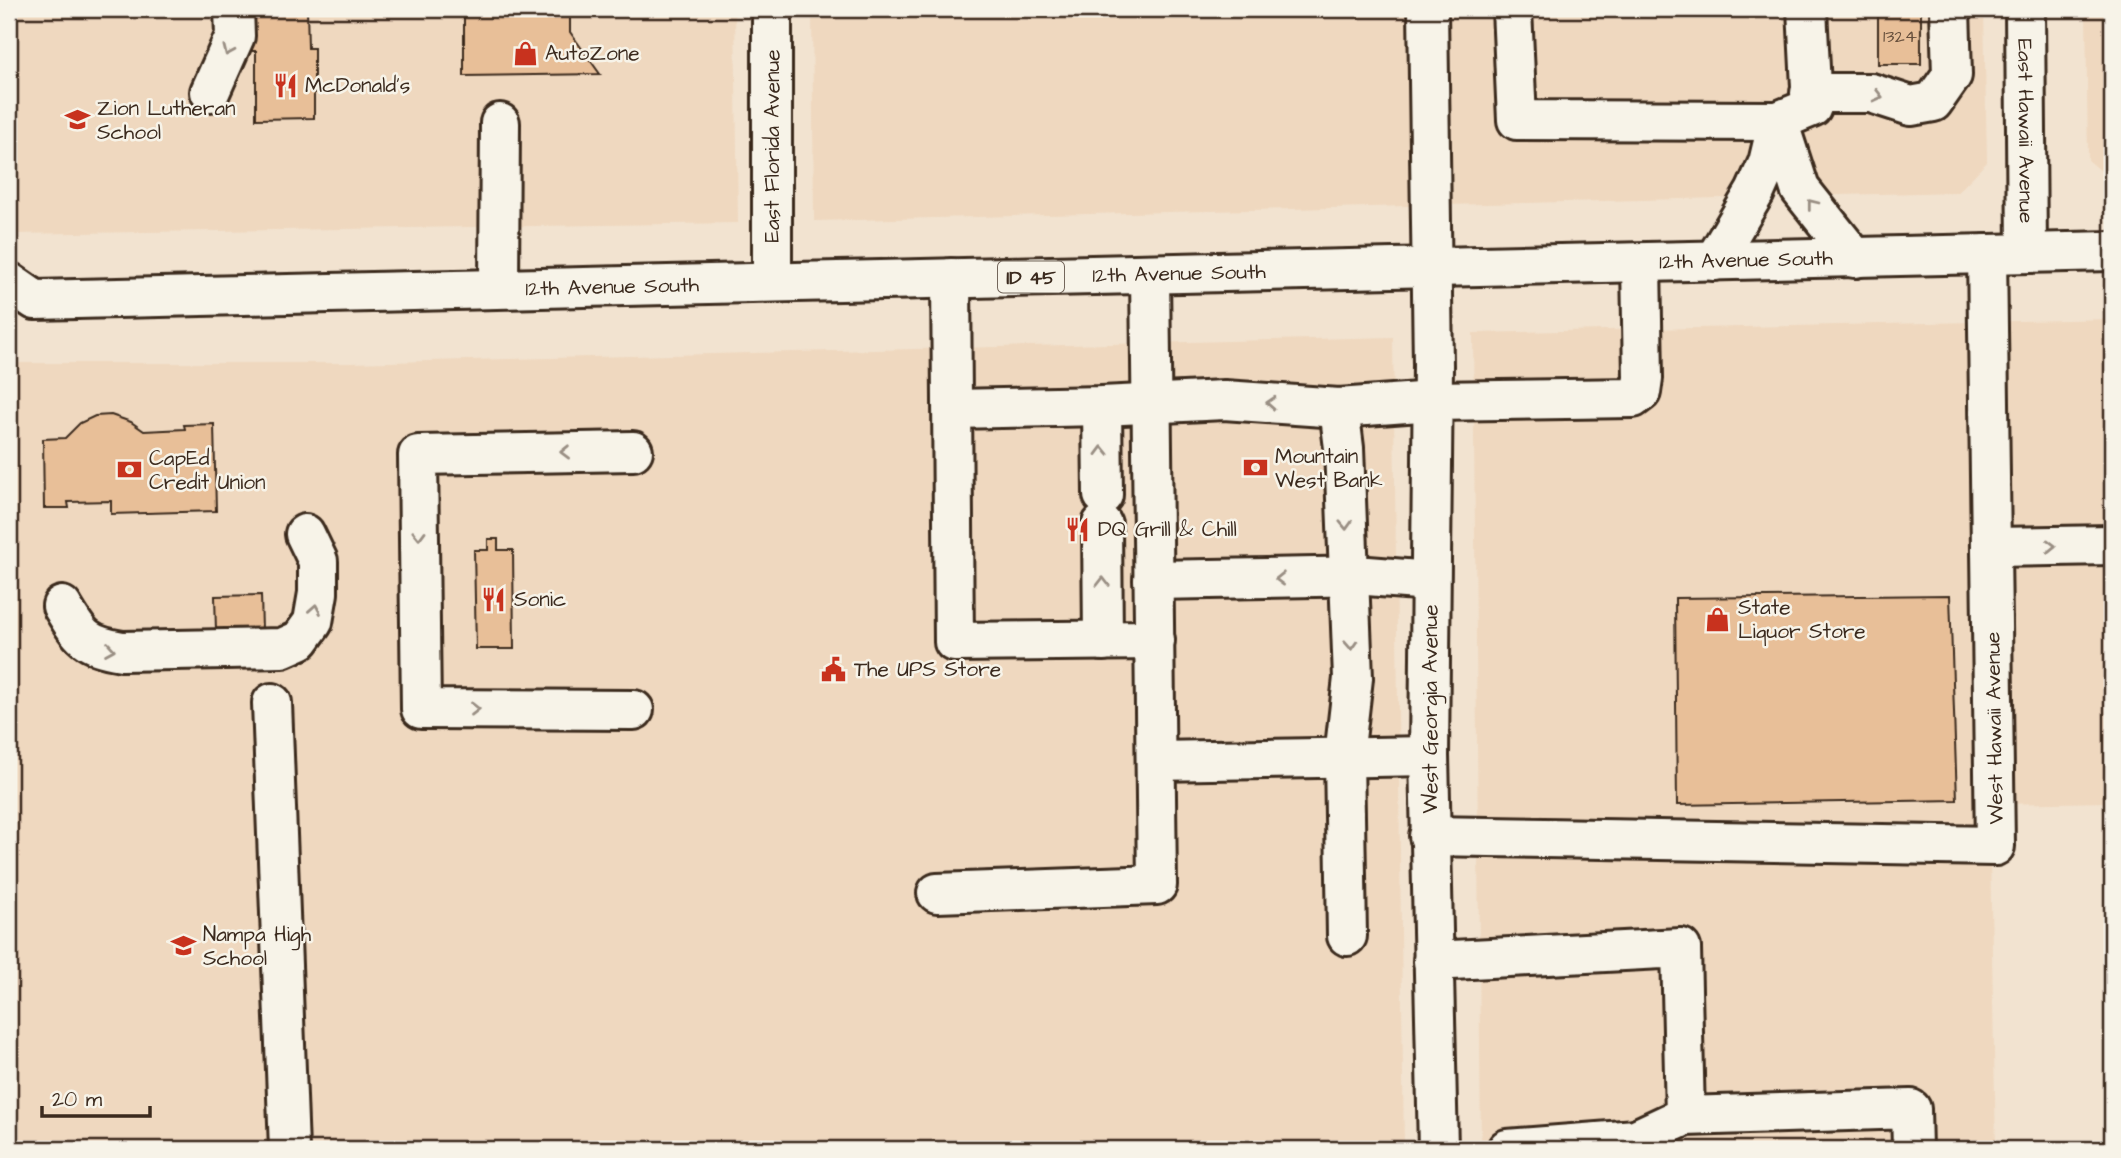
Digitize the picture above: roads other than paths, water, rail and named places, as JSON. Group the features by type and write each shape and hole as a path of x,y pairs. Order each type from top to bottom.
{"street":[{"path":"210,92 234,36 234,9"},
{"name":"East Florida Avenue","path":"772,9 772,282"},
{"name":"West Georgia Avenue","path":"1428,9 1433,268 1429,836 1438,1149"},
{"path":"1512,9 1517,120 1778,121 1812,107 1807,9"},
{"path":"1810,93 1871,93 1910,106 1933,102 1952,75 1950,9"},
{"name":"East Hawaii Avenue","path":"2025,9 2027,253"},
{"path":"1778,121 1800,189 1855,258"},
{"path":"1714,261 1755,191 1768,163 1778,121"},
{"path":"499,288 500,123"},
{"name":"12th Avenue South","path":"18,301 2112,251"},
{"name":"West Hawaii Avenue","path":"1429,836 1995,846 1987,254"},
{"path":"953,410 1102,407 1224,400 1339,408 1433,401 1633,398 1640,392 1643,378 1641,263"},
{"path":"937,893 1157,885 1150,274"},
{"path":"951,278 954,642 1154,640"},
{"path":"1102,407 1103,641"},
{"path":"1339,408 1353,678 1344,757 1347,936"},
{"path":"633,451 418,455 421,709 634,710"},
{"path":"62,606 77,632 96,647 122,651 282,648 300,640 313,622 318,593 318,561 305,534"},
{"path":"1991,547 2112,544"},
{"path":"1153,580 1348,577 1430,581"},
{"path":"271,703 289,1149"},
{"path":"1156,761 1429,756"},
{"path":"1433,961 1681,948 1685,1116"},
{"path":"1507,1149 1636,1139 1685,1116 1910,1110 1912,1149"}],"place":[{"name":"AutoZone","path":"525,53"},
{"name":"McDonald's","path":"285,85"},
{"name":"Zion Lutheran School","path":"77,120"},
{"name":"Mountain West Bank","path":"1255,468"},
{"name":"CapEd Credit Union","path":"129,470"},
{"name":"DQ Grill & Chill","path":"1078,529"},
{"name":"Sonic","path":"494,599"},
{"name":"State Liquor Store","path":"1718,619"},
{"name":"The UPS Store","path":"834,669"},
{"name":"Nampa High School","path":"183,946"}]}
